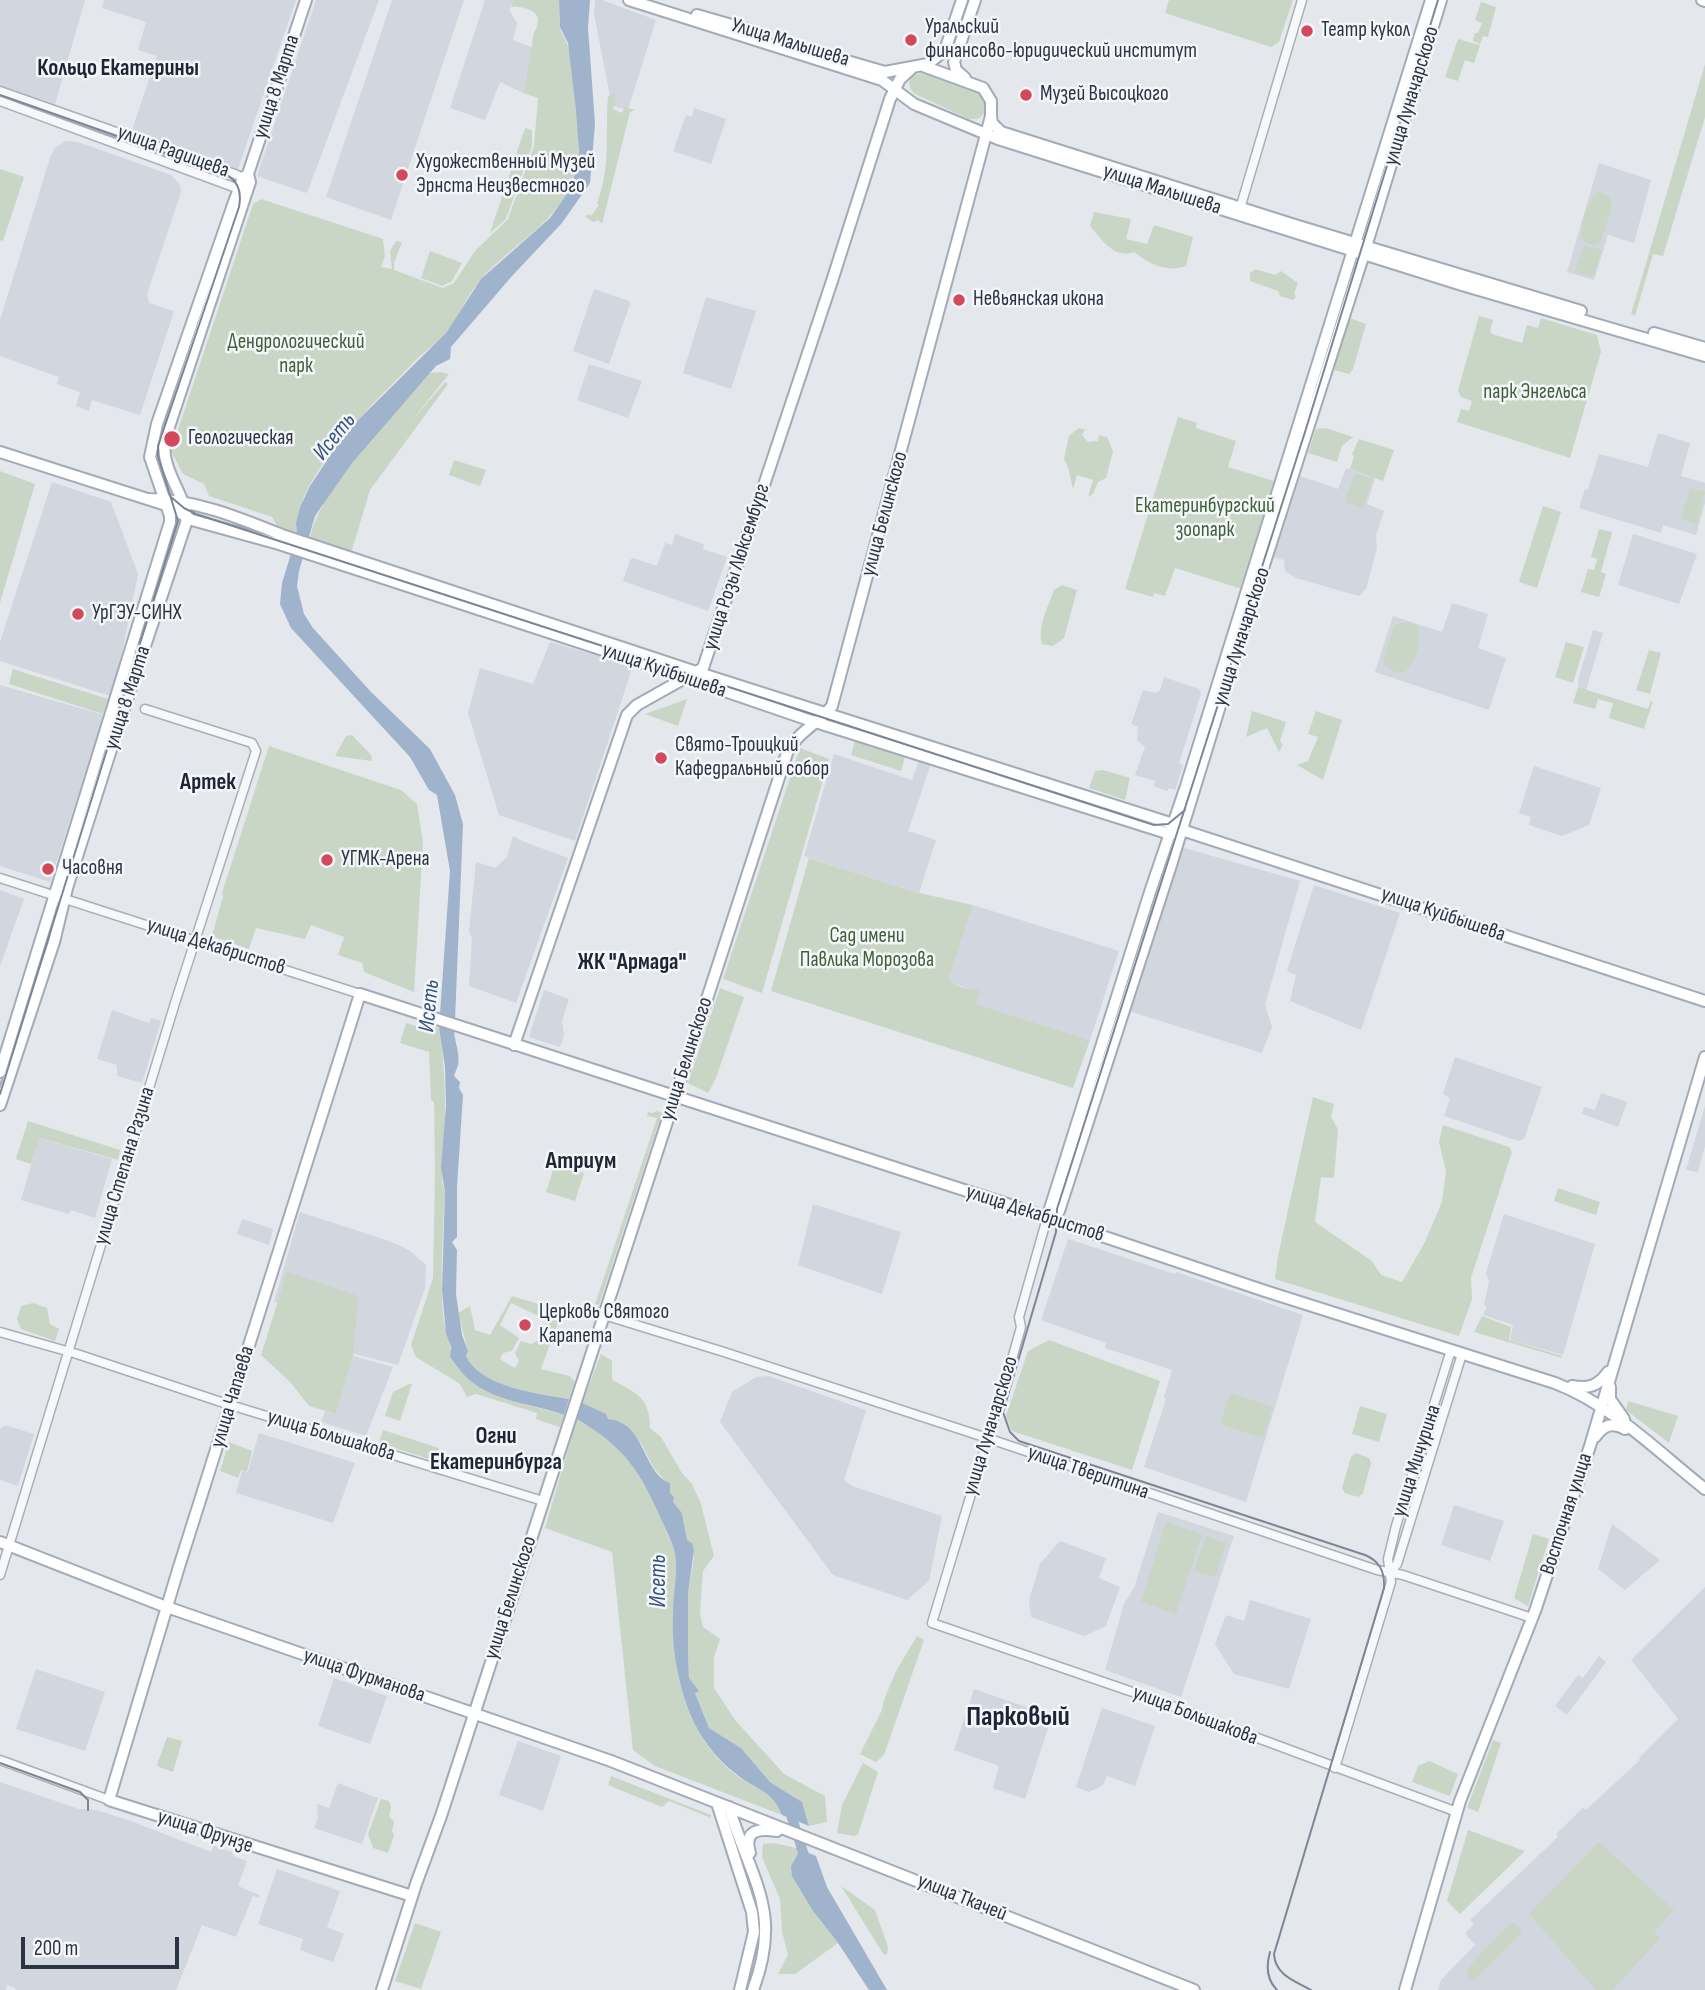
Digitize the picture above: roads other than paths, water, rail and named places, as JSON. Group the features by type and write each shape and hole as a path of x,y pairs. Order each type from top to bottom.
{"main road":[{"name":"улица 8 Марта","path":"0,1105 169,525 170,516 150,457 157,424 245,181 306,0"},
{"name":"улица Малышева","path":"629,0 882,80 914,104 986,135 1705,356"},
{"name":"Улица Малышева","path":"649,0 885,72 923,66"},
{"path":"923,66 945,50 962,0"},
{"name":"улица Малышева","path":"975,0 954,62 959,74 986,90 990,98 992,123 1001,132 1239,211"},
{"name":"улица Луначарского","path":"1360,249 1431,0"},
{"name":"улица Луначарского","path":"1048,1222 1059,1211 1175,830 1441,0"},
{"path":"923,66 975,85"},
{"path":"894,89 903,75 911,69"},
{"path":"911,69 905,81 905,89 914,104"},
{"name":"улица Розы Люксембург","path":"700,675 894,89"},
{"path":"968,127 991,111"},
{"name":"улица Белинского","path":"382,1990 412,1896 442,1816 473,1713 787,753 794,741 817,723 832,706 991,111"},
{"name":"улица 8 Марта","path":"0,1072 187,518 162,453 245,181"},
{"name":"улица Малышева","path":"1360,249 1705,348"},
{"name":"улица Куйбышева","path":"0,452 148,499 181,501 229,516 281,540 700,675 827,713 1175,830 1705,1001"},
{"path":"128,492 141,494 152,491 155,485 150,457"},
{"path":"167,467 184,495 219,509 229,516"},
{"path":"128,492 163,510 169,525"},
{"name":"улица Куйбышева","path":"165,502 187,518 224,530 281,540"},
{"path":"175,558 192,530 206,526 224,530"},
{"path":"514,1045 627,715 637,705 700,675"},
{"name":"улица Куйбышева","path":"700,675 817,723 1175,830"},
{"name":"улица Декабристов","path":"359,994 1048,1222 1555,1383 1602,1405 1637,1435"},
{"name":"улица Чапаева","path":"109,1800 359,994"},
{"name":"Восточная улица","path":"1403,1990 1457,1812 1532,1618 1590,1446 1705,1057"},
{"path":"1555,1383 1591,1387 1599,1384 1613,1366"},
{"path":"1613,1366 1610,1399 1637,1435"},
{"path":"1555,1383 1580,1399 1591,1412 1590,1446"},
{"path":"1590,1446 1602,1427 1619,1426 1637,1435 1705,1489"},
{"name":"улица Фурманова","path":"5,1544 167,1607 611,1761 729,1807"},
{"name":"улица Фрунзе","path":"109,1800 412,1896"},
{"path":"717,1803 752,1912 754,1932 740,1990"},
{"path":"729,1807 768,1826"},
{"path":"729,1807 754,1872 766,1923 764,1953 753,1990"},
{"path":"754,1872 749,1839 757,1830 768,1826"},
{"name":"улица Ткачей","path":"768,1826 830,1847 1194,1990"}],"street":[{"path":"1239,211 1302,0"},
{"name":"улица Радищева","path":"0,91 245,181"},
{"name":"улица Радищева","path":"0,101 245,181"},
{"name":"улица Степана Разина","path":"0,1575 5,1544 69,1352 256,751 252,743 145,709"},
{"name":"улица Декабристов","path":"0,878 359,994"},
{"name":"улица Луначарского","path":"932,1623 1021,1327 1019,1317 1048,1222"},
{"name":"улица Тверитина","path":"604,1315 987,1438 1377,1570 1391,1572 1532,1618"},
{"name":"улица Большакова","path":"0,1332 542,1501"},
{"name":"улица Мичурина","path":"1335,1768 1391,1582 1388,1561 1396,1526 1457,1352"},
{"name":"улица Мичурина","path":"1391,1572 1397,1564 1457,1352"},
{"name":"улица Большакова","path":"932,1623 1154,1700 1457,1812"},
{"name":"улица Фрунзе","path":"0,1760 109,1800"}],"water":[{"path":"559,0 590,0 588,28 595,124 590,183 562,223 451,347 450,359 436,366 352,463 315,516 297,586 304,614 313,628 371,692 430,749 455,795 463,824 454,1026 459,1059 454,1076 460,1082 459,1088 463,1095 457,1187 457,1237 452,1242 457,1250 456,1294 462,1335 468,1351 466,1356 473,1367 497,1382 512,1387 569,1399 564,1415 482,1389 466,1376 450,1357 451,1347 446,1333 442,1290 445,1192 441,1167 446,1105 445,1067 439,1028 450,871 437,795 429,790 410,757 291,628 280,604 282,583 297,534 296,523 300,507 333,451 356,422 446,333 481,279 550,218 569,191 578,167 579,151 568,43 560,27"},
{"path":"582,1403 630,1429 654,1469 661,1478 670,1483 673,1502 682,1513 687,1540 692,1543 694,1550 688,1594 689,1678 699,1691 695,1693 709,1728 741,1748 770,1782 802,1802 809,1826 782,1815 768,1795 721,1760 697,1729 685,1699 676,1662 673,1605 676,1563 672,1543 647,1489 630,1463 608,1440 577,1419"},
{"path":"796,1848 816,1856 827,1887 887,1990 869,1990 813,1911 792,1876 791,1866 798,1853"}],"waterway":[{"name":"Исеть","path":"789,1809 806,1861"}],"tram line":[{"path":"1311,1990 1282,1972 1274,1954 1384,1588 1384,1577 1380,1568 1374,1560 1365,1555 1019,1441 1010,1432 1003,1412 1056,1232 1057,1209 1305,432 1438,0"},
{"path":"0,95 223,173 238,187 240,196 239,207 158,446 158,456 178,521 0,1094"},
{"path":"171,497 196,514 1154,825 1168,824 1185,810"},
{"path":"0,1763 80,1792 88,1800 88,1810"},
{"path":"1270,1952 1268,1972 1277,1990"}],"place":[{"name":"Театр кукол","path":"1307,31"},
{"name":"Уральский финансово-юридический институт","path":"911,40"},
{"name":"Музей Высоцкого","path":"1026,95"},
{"name":"Художественный Музей Эрнста Неизвестного","path":"402,175"},
{"name":"Невьянская икона","path":"959,300"},
{"name":"Геологическая","path":"172,439"},
{"name":"УрГЭУ-СИНХ","path":"78,614"},
{"name":"Свято-Троицкий Кафедральный собор","path":"661,758"},
{"name":"УГМК-Арена","path":"327,860"},
{"name":"Часовня","path":"48,869"},
{"name":"Церковь Святого Карапета","path":"525,1325"}],"district":[{"name":"Кольцо Екатерины","path":"118,69"},
{"name":"Артек","path":"208,783"},
{"name":"ЖК \"Армада\"","path":"632,963"},
{"name":"Атриум","path":"581,1162"},
{"name":"Огни Екатеринбурга","path":"496,1450"},
{"name":"Парковый","path":"1018,1718"}],"park label":[{"name":"Дендрологический парк","path":"296,355"},
{"name":"парк Энгельса","path":"1535,393"},
{"name":"Екатеринбургский зоопарк","path":"1205,519"},
{"name":"Сад имени Павлика Морозова","path":"867,949"}]}
